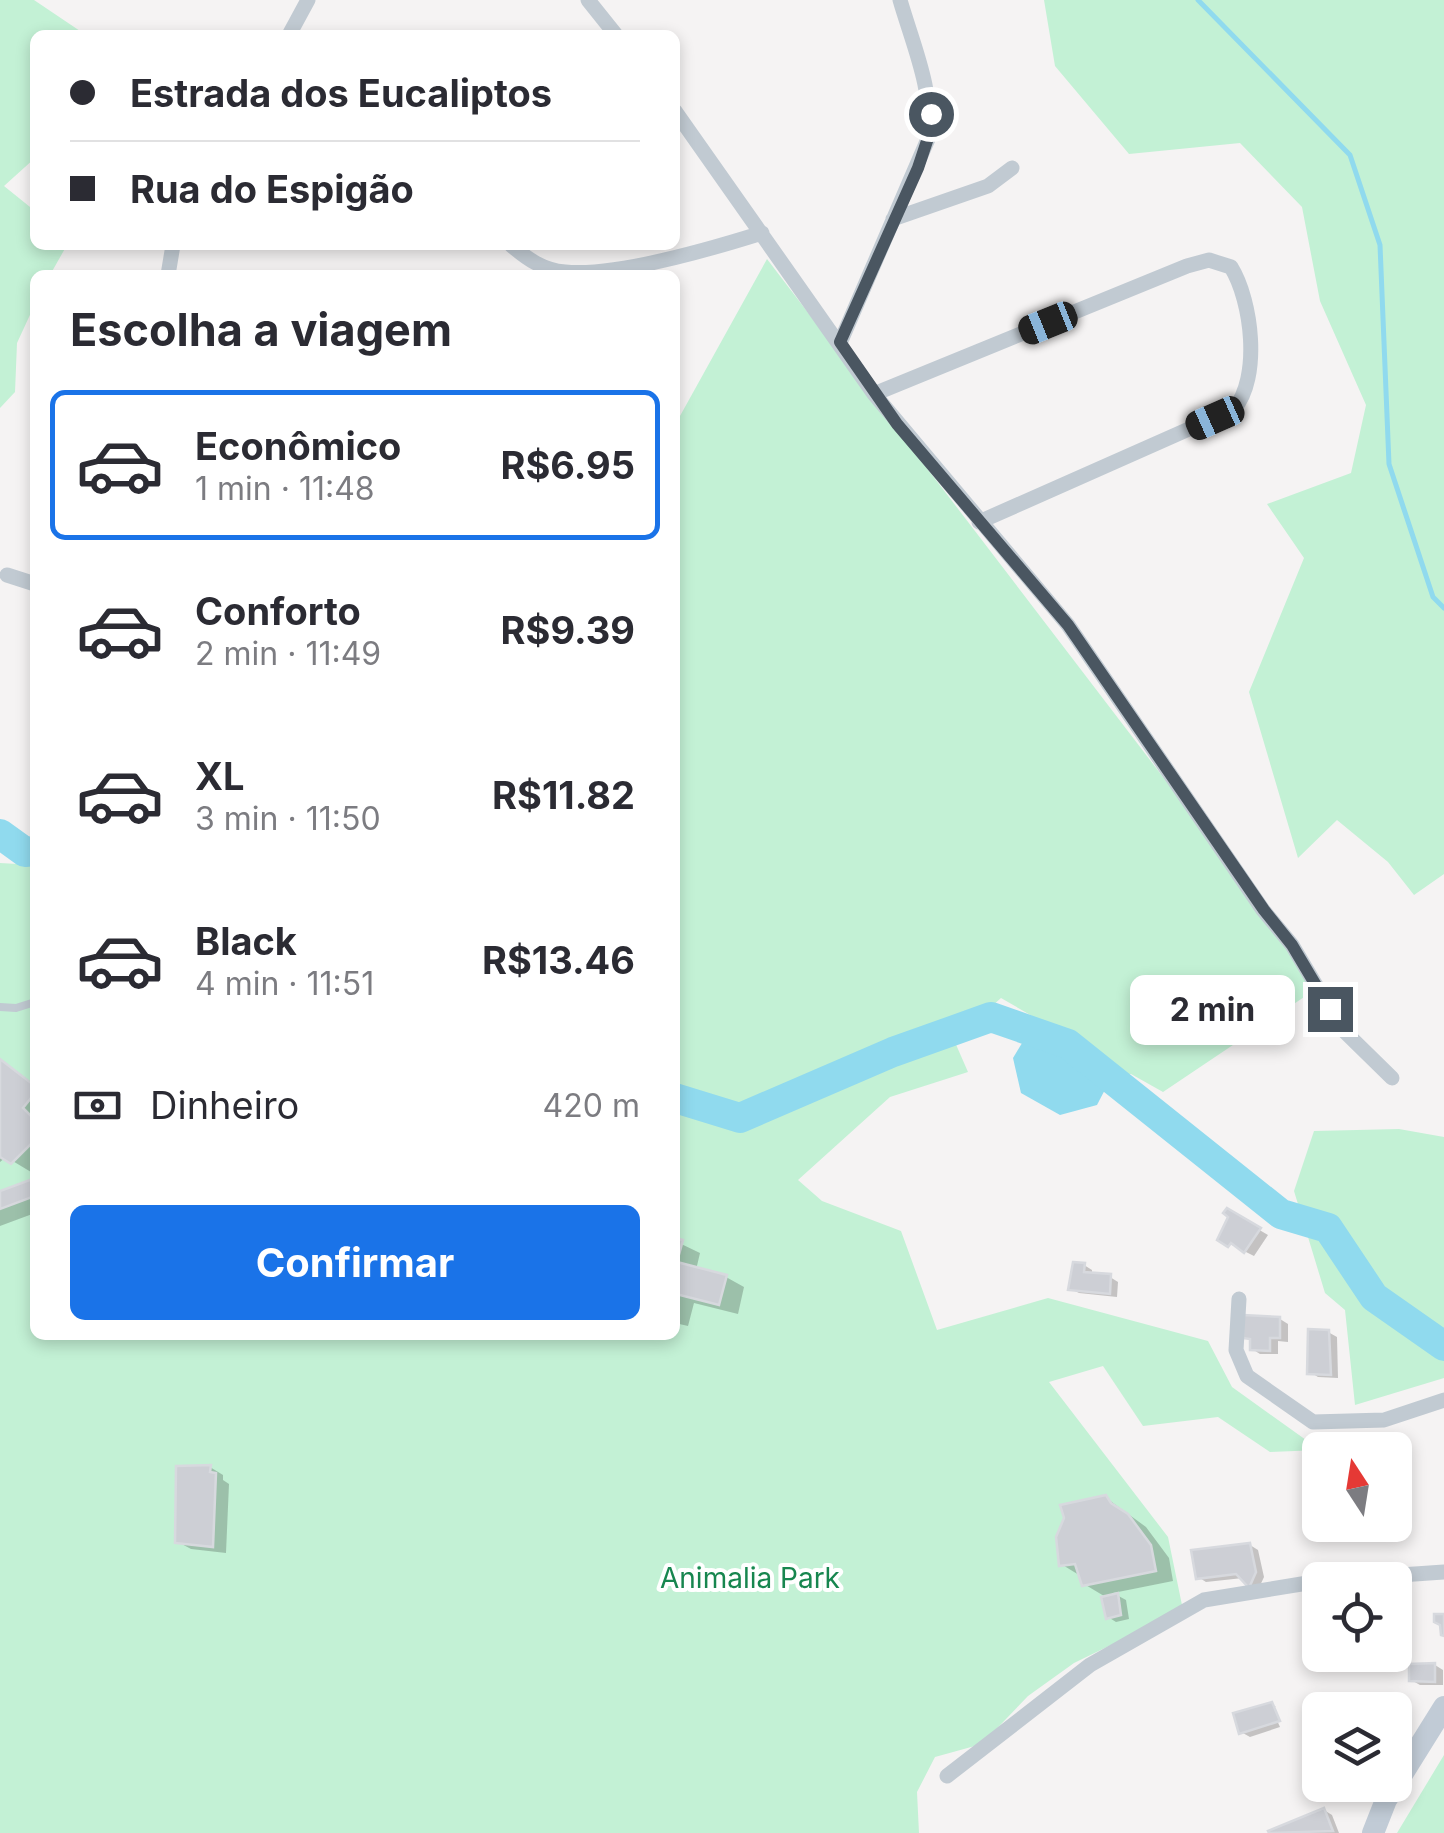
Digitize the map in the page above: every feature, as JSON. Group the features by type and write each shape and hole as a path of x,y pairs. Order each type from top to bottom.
{"street":[{"path":"292,30 308,0"},
{"path":"588,0 612,30"},
{"path":"840,342 928,138 931,114 900,0"},
{"path":"680,118 874,394 1068,625 1292,945 1342,1029 1392,1078"},
{"path":"893,218 988,186 1012,168"},
{"path":"592,270 686,254 762,234"},
{"path":"517,250 533,263 557,270"},
{"path":"874,394 1186,266 1208,260 1231,267 1243,293 1252,364 1246,396 1234,409 979,522"},
{"path":"7,576 30,583"},
{"path":"1238,1299 1236,1350 1248,1376 1313,1422 1384,1420 1444,1400"},
{"path":"1412,1574 1444,1572"},
{"path":"947,1776 1090,1665 1204,1600 1302,1584"},
{"path":"1373,1833 1386,1800 1444,1707"}],"lane":[{"path":"0,1007 30,1004"}],"green space":[{"path":"0,0 34,0 79,30 30,30 30,163 4,186 30,207 30,250 64,250 53,270 30,270 30,315 17,343 15,392 0,408"},
{"path":"1044,0 1444,0 1444,874 1414,895 1388,862 1337,820 1298,858 1249,692 1304,558 1267,504 1351,473 1366,405 1320,301 1302,207 1240,143 1129,154 1055,66"},
{"name":"Animalia Park","path":"767,259 1322,985 1163,1092 1131,1074 1113,1076 1089,1049 1001,998 954,1040 968,1072 890,1097 798,1180 822,1201 901,1231 937,1330 1048,1298 1208,1341 1232,1387 1302,1437 1302,1451 1270,1452 1218,1417 1143,1426 1103,1366 1049,1382 1168,1537 1183,1610 1074,1663 1028,1696 982,1744 935,1757 917,1792 919,1833 0,1833 0,863 30,865 30,1340 680,1340 680,416"},
{"path":"1399,1129 1444,1137 1444,1378 1355,1405 1345,1310 1325,1293 1294,1191 1314,1131"},
{"path":"1444,1755 1444,1833 1397,1833"}],"water":[{"path":"1030,1030 1068,1044 1111,1078 1097,1105 1060,1115 1021,1093 1013,1058"}],"building":[{"path":"0,1059 30,1082 30,1099 23,1108 30,1115 30,1145 11,1164 0,1157"},
{"path":"30,1180 30,1198 0,1209 0,1191"},
{"path":"1227,1208 1261,1228 1244,1253 1231,1243 1228,1247 1217,1240 1228,1217 1223,1213"},
{"path":"1073,1262 1085,1263 1084,1272 1111,1274 1110,1294 1068,1290"},
{"path":"680,1263 727,1275 719,1305 680,1295"},
{"path":"1243,1315 1280,1317 1280,1338 1270,1338 1270,1351 1250,1350 1250,1339 1243,1338"},
{"path":"1308,1329 1329,1330 1331,1375 1307,1374"},
{"path":"211,1465 210,1472 216,1473 213,1547 175,1543 176,1466"},
{"path":"1106,1495 1128,1514 1151,1545 1156,1571 1082,1586 1075,1564 1059,1566 1056,1537 1064,1518 1060,1505"},
{"path":"1250,1543 1256,1572 1249,1588 1236,1574 1196,1579 1191,1550"},
{"path":"1118,1593 1121,1615 1106,1619 1101,1597"},
{"path":"1434,1614 1444,1614 1444,1636 1440,1625 1434,1622"},
{"path":"1435,1663 1435,1682 1409,1681 1412,1664"},
{"path":"1272,1702 1280,1721 1239,1734 1233,1713"},
{"path":"1324,1808 1333,1831 1268,1831"}],"waterway":[{"path":"1198,0 1350,155 1380,245 1389,464 1433,597 1444,608"},
{"path":"0,834 30,852"},
{"path":"680,1100 740,1118 893,1052 991,1017 1068,1044 1281,1214 1328,1228 1374,1297 1444,1346"}],"route":[{"path":"931,114 918,168 840,342 897,424 1068,625 1292,945 1330,1009"}]}
